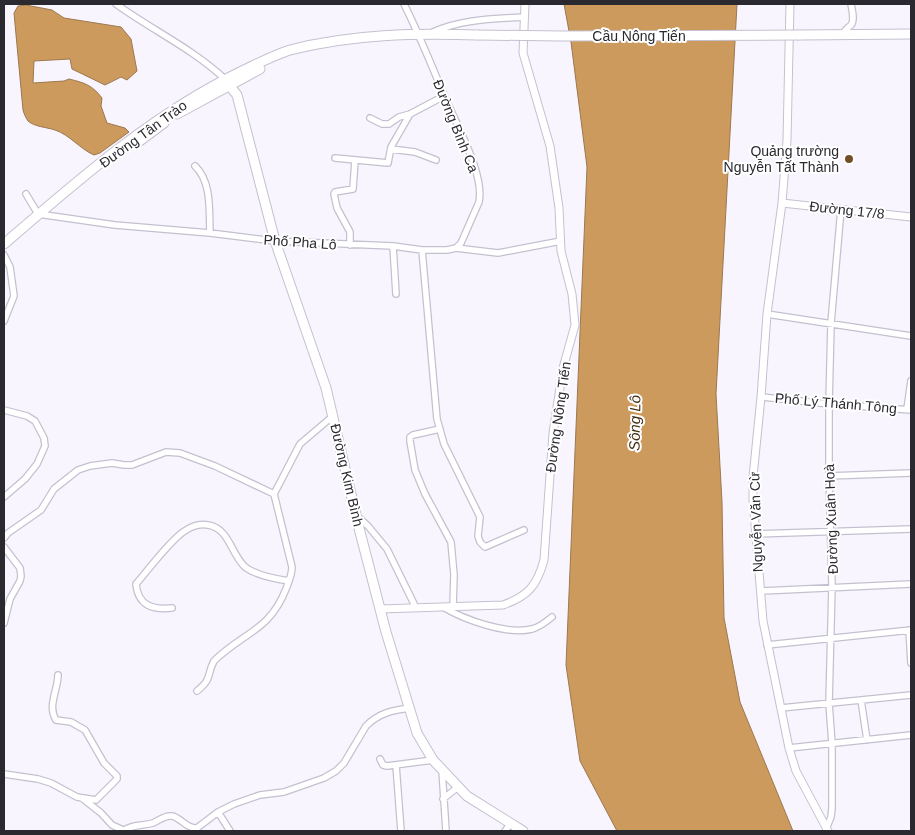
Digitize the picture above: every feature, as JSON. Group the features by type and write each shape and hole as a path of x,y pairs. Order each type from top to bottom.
{"main road":[{"name":"Đường Tân Trào","path":"4,244 39,213 169,112 289,51 347,40 419,34 478,35"},
{"path":"843,34 911,34"},
{"name":"Cầu Nông Tiến","path":"478,35 843,34"},
{"name":"Đường Kim Bình","path":"227,82 237,95 274,241 322,375 356,516 363,529 386,632 416,733 432,760 458,787 508,827 523,831"}],"street":[{"path":"116,4 135,18 198,56 227,82"},
{"name":"Đường Bình Ca","path":"404,4 419,34 475,167 481,196 478,208 461,243 456,248"},
{"name":"Đường Nông Tiến","path":"380,609 503,605 515,601 526,594 535,585 541,573 544,560 553,433 563,368 575,325 572,294 561,251 559,208 550,146 523,52 525,4"},
{"name":"Nguyễn Văn Cừ","path":"790,4 787,140 782,203 767,314 762,397 753,477 755,534 767,645 789,748 796,771 827,830"},
{"path":"843,34 845,28 852,23 851,4"},
{"path":"430,34 467,22 524,17"},
{"path":"370,118 385,125 444,96"},
{"path":"335,158 388,163 391,149 410,114"},
{"path":"391,149 415,152 436,160"},
{"path":"350,245 350,232 338,208 334,193 353,189 355,160"},
{"path":"195,166 205,179 210,233"},
{"path":"26,194 39,213"},
{"name":"Đường 17/8","path":"782,203 911,217"},
{"name":"Đường Xuân Hoà","path":"827,830 832,808 832,744 829,703 832,586 829,404 831,323 841,209"},
{"name":"Phố Pha Lô","path":"39,213 115,225 210,233 274,241 393,246 422,250 456,248 498,253 561,241"},
{"path":"393,246 396,294"},
{"path":"422,250 428,337 437,419 444,444 480,517 478,536 483,545 492,545 524,530"},
{"path":"4,255 10,267 14,296 4,321"},
{"path":"767,314 911,336"},
{"path":"909,410 911,380"},
{"name":"Phố Lý Thánh Tông","path":"762,397 909,410"},
{"path":"4,410 27,416 35,421 44,438 45,446 37,464 25,479 4,498"},
{"path":"197,691 209,679 211,666 214,661 268,620 278,608 292,574 292,566 274,494 300,444 333,416"},
{"path":"440,429 413,435 410,437 410,441 415,470 425,494 451,542 454,575 453,607"},
{"path":"4,538 8,533 41,510 54,489 78,470 112,463 124,466 132,465 166,452 180,453 215,466 274,494"},
{"path":"829,476 911,473"},
{"path":"172,608 154,608 142,602 137,593 136,584 178,536 194,526 203,524 215,526 220,529 238,557 250,570 260,575 289,581"},
{"path":"363,529 386,549 416,608"},
{"path":"755,534 911,530"},
{"path":"4,547 20,568 21,576 10,599 4,623"},
{"path":"760,590 911,584"},
{"path":"443,607 468,619 506,629 533,629 552,617"},
{"path":"767,645 831,640 910,630 911,663"},
{"path":"58,675 52,704 53,716 56,720 71,722 85,730 104,762 117,778 98,800 82,798"},
{"path":"781,708 911,695"},
{"path":"861,700 867,740"},
{"path":"4,774 52,783 82,798 101,813 112,825 123,831 134,825 152,823 170,816 176,817 193,828 197,828 218,812 234,804 260,795 278,794 324,778 336,771 344,763 366,726 371,721 391,710 410,708"},
{"path":"789,748 911,735"},
{"path":"380,759 383,765 432,760"},
{"path":"396,765 401,831"},
{"path":"442,770 446,831"},
{"path":"443,799 458,787"},
{"path":"218,812 230,831"}],"water":[{"name":"Sông Lô","path":"564,4 737,4 716,394 722,502 724,618 740,702 793,831 617,831 580,761 566,665 587,167 571,42"},
{"path":"26,5 52,10 64,18 121,27 131,39 137,71 127,80 121,77 105,85 72,69 70,59 34,61 33,83 69,79 88,85 102,98 101,106 107,123 125,128 129,132 100,153 94,155 60,132 34,125 26,117 23,110 14,13 18,6"}],"place":[{"name":"Quảng trường Nguyễn Tất Thành","path":"849,159"}]}
